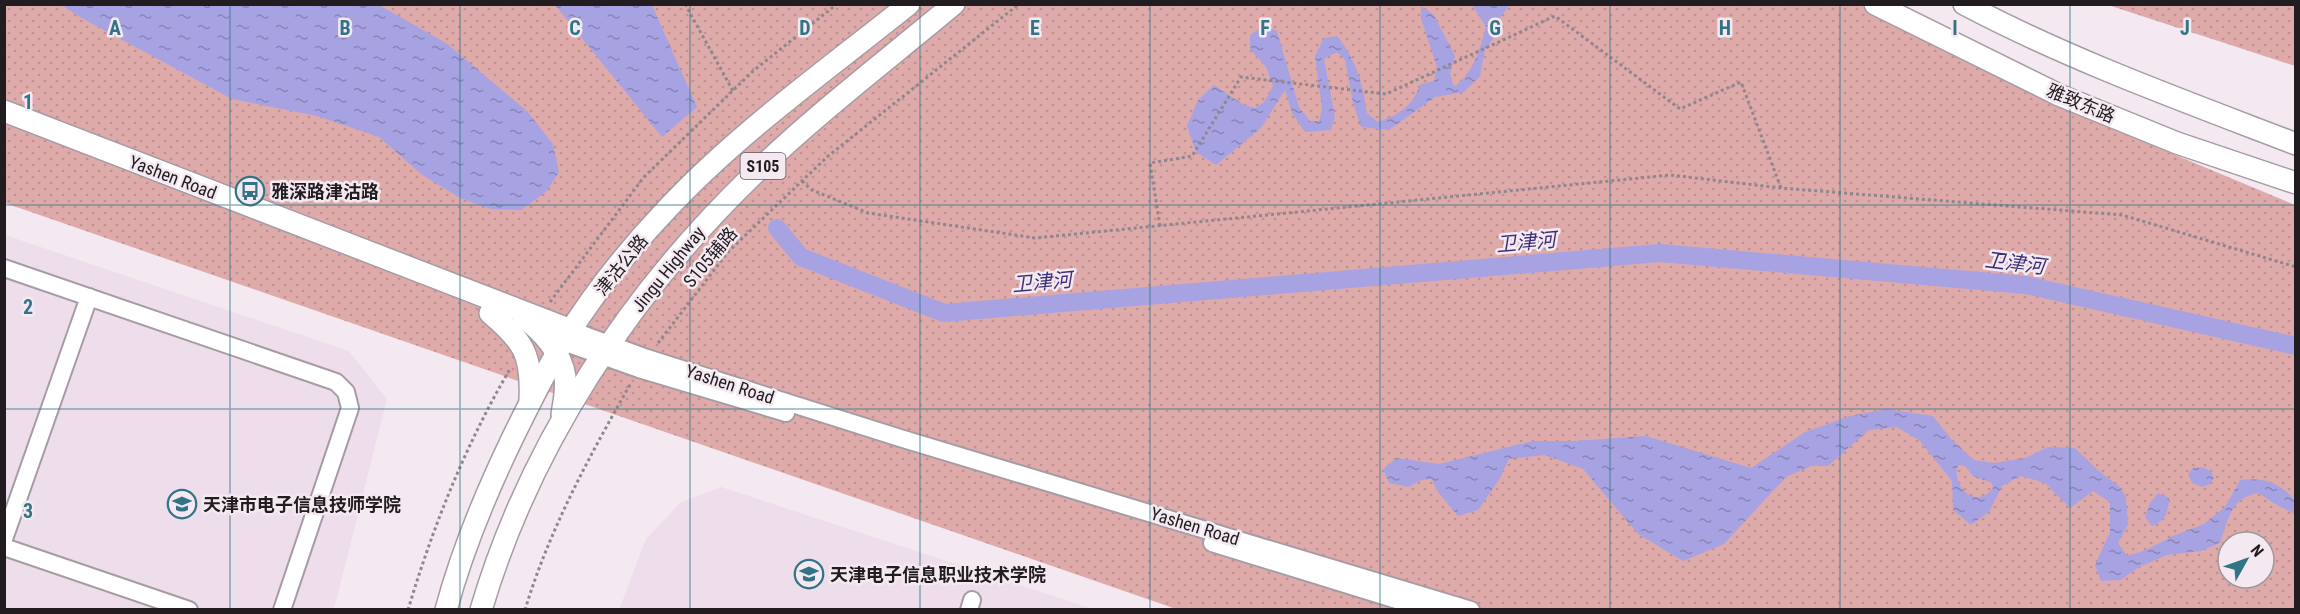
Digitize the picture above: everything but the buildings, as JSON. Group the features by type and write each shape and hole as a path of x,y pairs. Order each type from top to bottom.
{"main road":[{"name":"津沽公路","path":"446,609 457,568 490,486 530,404 564,342 617,266 668,208 730,148 909,4"},
{"name":"Jingu Highway","path":"482,609 490,580 522,501 561,420 605,350 650,290 705,223 754,173 954,4"},
{"name":"雅致东路","path":"1875,4 2060,95 2177,143 2295,183"},
{"path":"1964,4 2007,27 2134,82 2295,144"},
{"name":"Yashen Road","path":"4,111 511,307 564,342"},
{"name":"Yashen Road","path":"4,127 564,342"},
{"path":"511,307 541,333"},
{"path":"490,313 511,331 522,346 529,363 530,404"},
{"path":"561,420 566,378 563,365 564,342"}],"street":[{"path":"4,268 336,382 346,392 350,408 282,609"},
{"path":"4,538 89,297"},
{"name":"Yashen Road","path":"564,342 605,350 1429,609"},
{"name":"Yashen Road","path":"643,363 1471,609"},
{"path":"4,547 189,609"}],"path":[{"path":"685,4 733,91"},
{"name":"S105辅路","path":"525,609 561,518 599,440 643,363 728,252 827,157 1018,4"},
{"path":"1160,226 1150,163 1192,156 1241,77 1386,94 1555,16 1680,109 1741,82 1781,188"},
{"path":"802,180 812,190 868,213 1035,238 1670,175 1781,188 2122,215 2295,267"}],"shaded area":[{"path":"5,5 1860,5 2082,116 2295,205 2295,609 1176,609 5,203"},
{"path":"2108,5 2295,5 2295,66"},
{"name":"天津市电子信息技师学院","path":"5,235 349,351 387,399 334,609 5,610"},
{"name":"天津电子信息职业技术学院","path":"721,487 1093,609 619,610 646,539 681,502"}],"water":[{"path":"62,5 379,5 446,43 527,111 553,144 559,172 547,191 521,210 491,209 460,198 421,174 379,137 317,116 232,99 78,16"},
{"path":"555,5 652,5 697,107 662,137"},
{"path":"1472,5 1510,5 1498,20 1493,39 1485,50 1480,76 1464,92 1435,97 1389,130 1361,127 1353,103 1345,60 1337,52 1324,59 1335,117 1331,130 1305,132 1292,113 1285,90 1261,128 1216,165 1196,152 1187,126 1198,100 1214,85 1244,105 1255,108 1264,102 1273,86 1266,67 1250,49 1250,35 1263,26 1277,31 1299,107 1310,121 1319,121 1322,109 1315,56 1324,38 1337,36 1358,72 1367,113 1378,122 1404,109 1413,99 1421,84 1434,81 1437,67 1421,19 1421,6 1434,15 1455,56 1450,73 1454,87 1466,75 1475,60 1486,27"},
{"path":"1886,409 1933,416 1952,440 1974,460 1994,463 2025,458 2048,447 2075,448 2120,487 2126,497 2128,525 2118,543 2127,556 2204,524 2225,507 2240,480 2263,480 2284,489 2295,501 2295,514 2259,493 2249,496 2236,504 2225,530 2216,530 2216,545 2201,551 2167,555 2139,567 2121,580 2101,581 2095,565 2110,532 2110,502 2093,491 2070,508 2045,483 2021,476 2002,486 1989,512 1971,525 1953,510 1952,481 1920,441 1897,427 1869,430 1828,466 1811,466 1786,477 1724,544 1683,561 1638,534 1583,469 1545,455 1509,459 1499,480 1478,510 1458,516 1437,491 1432,479 1422,480 1408,487 1389,483 1383,469 1397,458 1439,464 1532,441 1574,441 1646,436 1751,468 1805,432 1850,416","holes":["1958,465 1965,466 1973,476 1992,483 1993,488 1979,497 1966,493 1958,480"]},
{"path":"2202,467 2211,471 2214,478 2210,484 2202,487 2192,483 2188,474 2193,468"},
{"path":"2158,493 2169,498 2168,508 2163,518 2152,526 2145,517 2150,503"}],"waterway":[{"name":"卫津河","path":"777,228 801,257 944,313 1660,253 2026,285 2296,346"}],"place":[{"name":"雅深路津沽路","path":"250,191"},
{"name":"天津市电子信息技师学院","path":"182,504"},
{"name":"天津电子信息职业技术学院","path":"809,574"}]}
